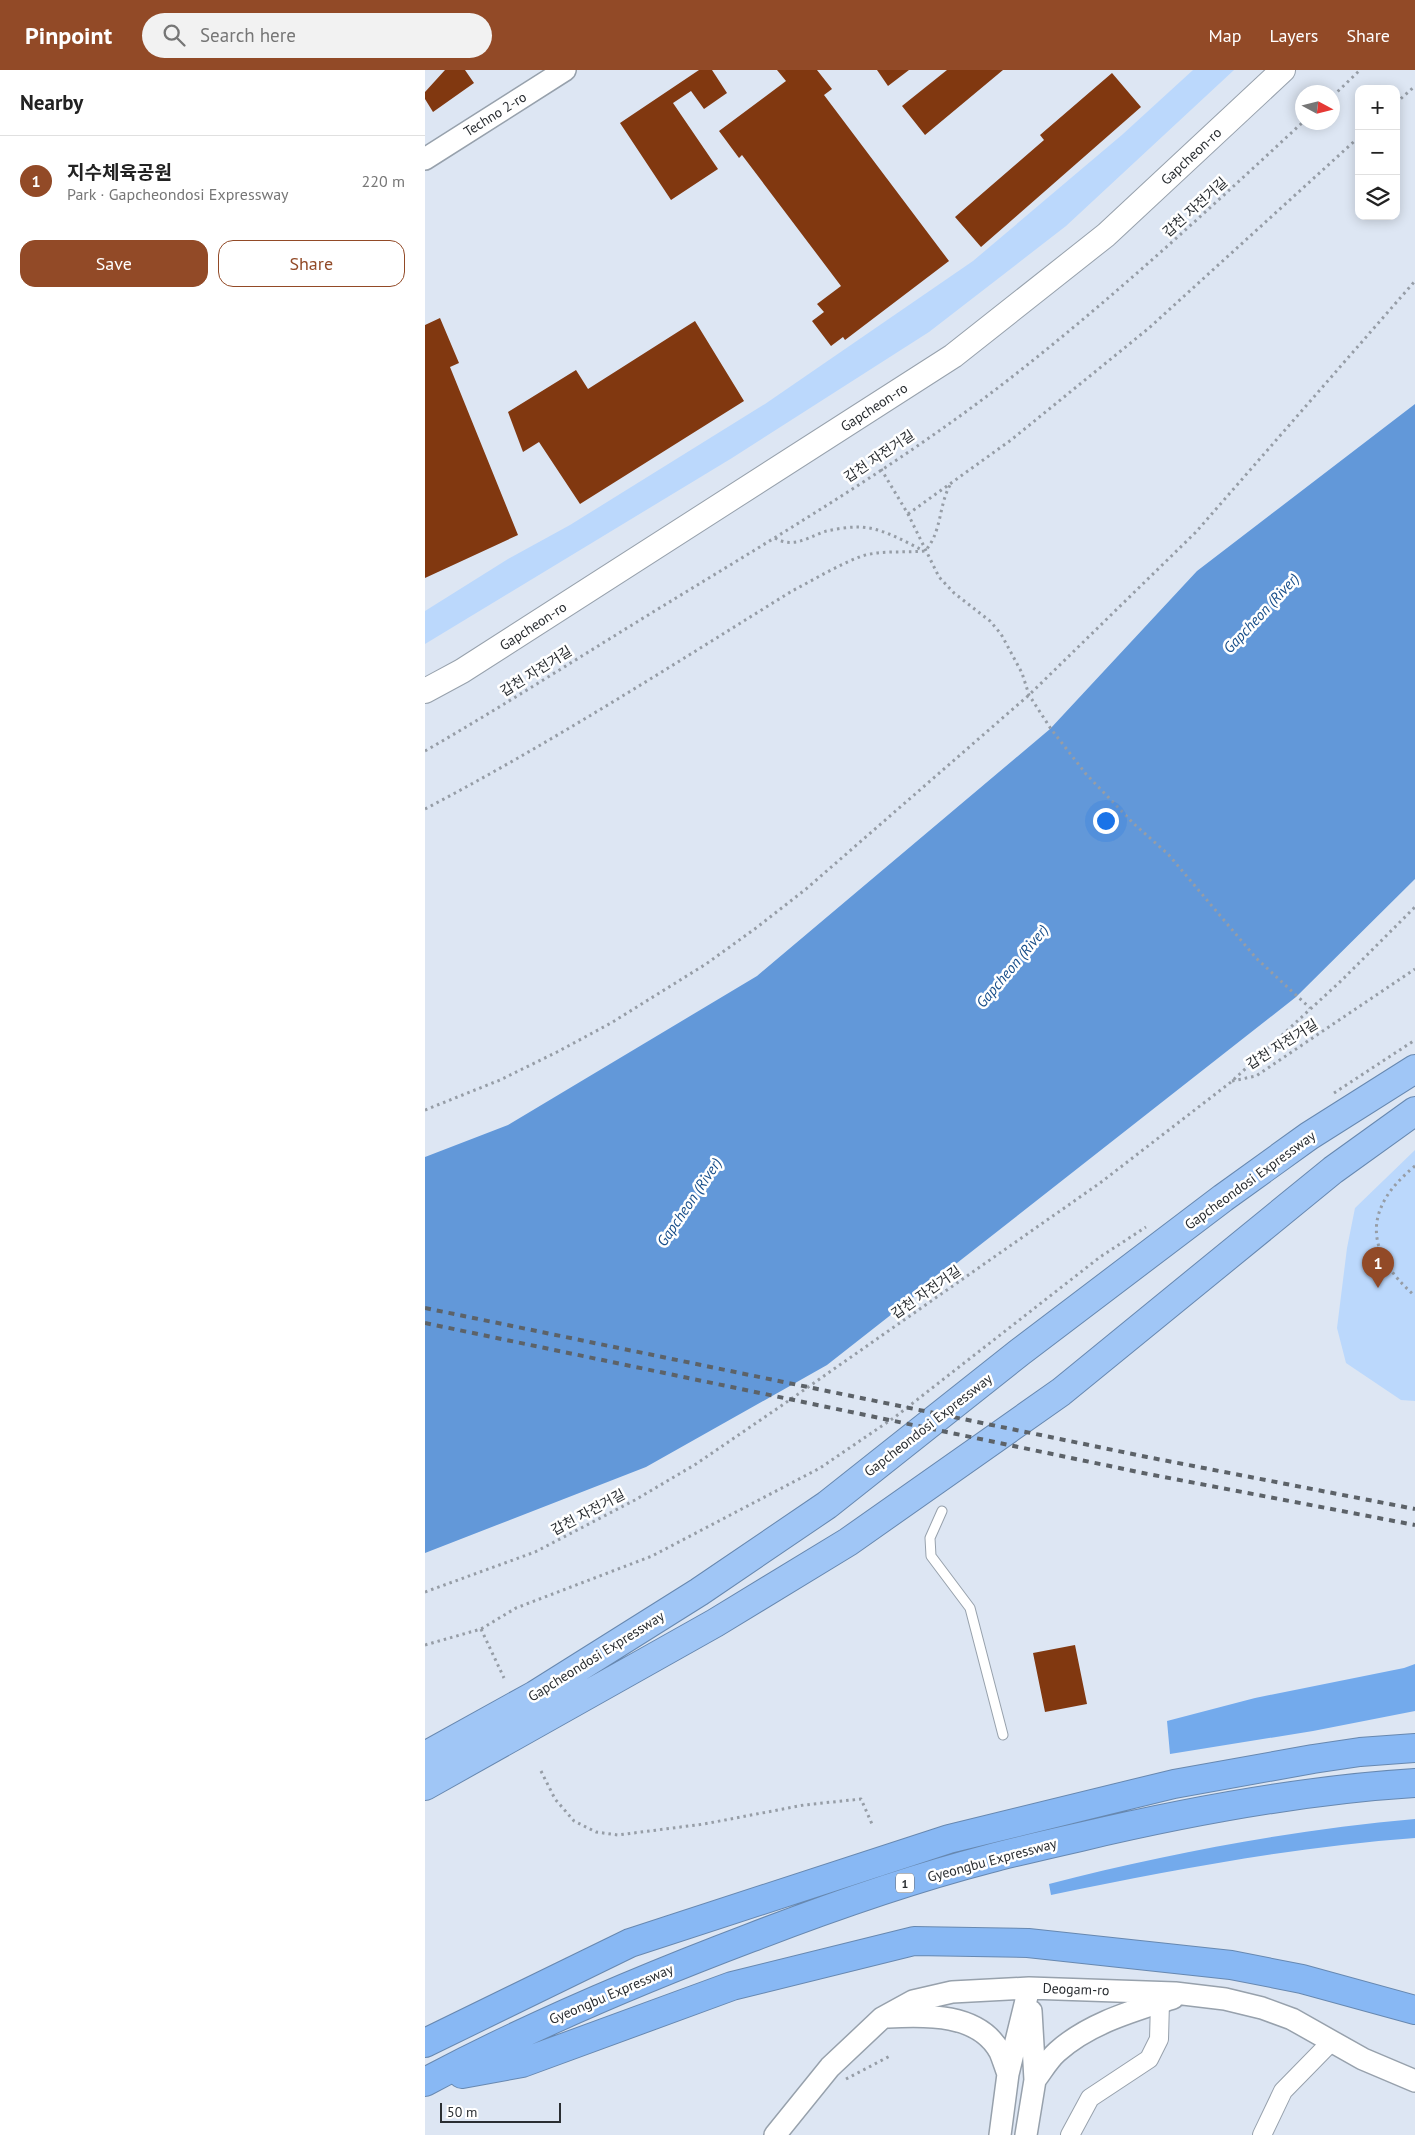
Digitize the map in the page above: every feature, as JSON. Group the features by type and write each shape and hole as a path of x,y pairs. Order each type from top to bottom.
{"highway":[{"name":"Gapcheondosi Expressway","path":"425,1756 535,1695 699,1592 827,1505 1020,1352 1231,1193 1309,1136 1415,1069"},
{"name":"Gapcheondosi Expressway","path":"425,1786 715,1623 848,1542 1061,1392 1326,1176 1415,1111"},
{"path":"1360,1752 1415,1732"},
{"name":"Gyeongbu Expressway","path":"425,2043 630,1942 949,1840 1174,1784 1360,1752 1415,1748"},
{"name":"Gyeongbu Expressway","path":"428,2081 550,2020 620,1989 801,1918 891,1887 987,1859 1140,1823 1263,1800 1415,1783"},
{"path":"428,2081 522,2063 732,1986 915,1941 1028,1943 1231,1965 1302,1979 1415,2010"}],"main road":[{"name":"Gapcheon-ro","path":"425,691 463,671 953,356 1106,236 1283,70"}],"street":[{"name":"Techno 2-ro","path":"425,159 565,70"},
{"name":"Deogam-ro","path":"775,2135 830,2067 882,2018 913,2001 952,1992 1029,1988 1183,1994 1225,1999 1262,2008 1292,2019 1331,2042 1415,2081"},
{"path":"1000,2135 1008,2074 1029,1988"},
{"path":"1026,2135 1035,2080 1029,1988"},
{"path":"1035,2080 1056,2053 1085,2031 1136,2010 1183,1994"},
{"path":"1074,2134 1090,2098 1149,2059 1159,2039 1160,2002"},
{"path":"882,2018 910,2016 959,2020 982,2032 999,2050 1008,2074"},
{"path":"1262,2135 1283,2091 1331,2042"}],"lane":[{"path":"942,1511 930,1538 931,1556 970,1608 1003,1735"}],"path":[{"path":"1340,89 1360,70"},
{"path":"1400,99 1415,86"},
{"name":"갑천 자전거길","path":"425,751 775,538 881,469 1007,381 1173,242 1295,129"},
{"path":"908,514 1011,440 1149,328 1355,141"},
{"path":"425,1110 500,1080 557,1052 655,997 706,964 806,889 1029,695 1196,532 1415,281"},
{"path":"881,469 908,514 939,577 954,593 990,621 1001,634 1022,673 1029,695 1051,729 1085,774 1133,824 1168,854 1256,958 1310,1009"},
{"path":"925,551 937,532 947,490 952,482"},
{"path":"775,538 788,544 825,532 859,527 893,536 925,551"},
{"path":"425,809 541,746 792,591 828,572 863,556 889,552 925,551"},
{"path":"1231,1082 1342,980 1415,907"},
{"name":"갑천 자전거길","path":"425,1592 535,1552 635,1500 696,1464 1101,1183 1231,1082 1256,1076 1415,969"},
{"path":"1327,1097 1415,1040"},
{"path":"1415,1166 1389,1191 1376,1228 1377,1244 1386,1264 1415,1296"},
{"path":"425,1645 481,1629 515,1608 652,1556 820,1468 895,1417 1100,1257 1154,1222"},
{"path":"481,1629 504,1678"},
{"path":"541,1771 555,1799 574,1821 596,1832 618,1835 657,1831 804,1805 861,1799 872,1824"},
{"path":"821,2078 843,2080 890,2056"}],"shaded area":[{"path":"1193,70 1234,70 1066,226 929,332 732,458 425,644 425,611 508,559 570,525 765,404 973,261 1123,134"},
{"path":"1415,1150 1415,1401 1401,1400 1346,1363 1337,1328 1347,1248 1355,1208"},
{"path":"1415,1664 1415,1711 1313,1731 1170,1754 1167,1721 1255,1698 1404,1668"},
{"path":"1415,1819 1415,1838 1323,1847 1232,1860 1051,1895 1049,1884 1140,1862 1277,1836"}],"water":[{"name":"Gapcheon (River)","path":"1415,404 1415,879 1296,997 827,1365 646,1467 425,1553 425,1157 508,1125 757,976 1050,729 1197,571"}],"building":[{"path":"445,70 465,70 474,83 433,112 425,99 425,92"},
{"path":"699,70 712,70 727,93 704,109 691,91 673,103 718,169 671,200 620,123"},
{"path":"777,70 817,70 832,89 824,95 949,261 845,340 843,337 831,346 812,321 824,312 817,304 841,286 742,155 739,158 719,131 786,81"},
{"path":"877,70 909,70 888,86"},
{"path":"947,70 1003,70 925,135 902,106"},
{"path":"1112,73 1141,107 981,247 955,217 1044,140 1040,135"},
{"path":"440,318 459,363 450,367 518,535 425,578 425,325"},
{"path":"695,321 744,401 580,504 539,442 523,452 508,412 576,370 588,389"},
{"path":"1075,1645 1087,1704 1045,1712 1033,1653"}],"railway":[{"path":"425,1308 1147,1457 1415,1509"},
{"path":"425,1323 1143,1473 1415,1525"}],"place":[{"name":"지수체육공원","path":"1378,1288"}]}
